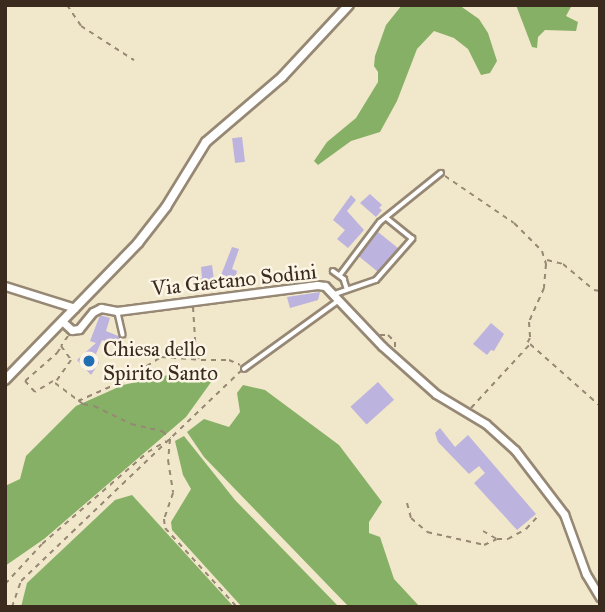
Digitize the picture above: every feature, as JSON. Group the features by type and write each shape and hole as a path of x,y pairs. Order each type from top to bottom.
{"street":[{"path":"5,380 115,268 158,218 206,142 282,77 349,5"},
{"name":"Via Gaetano Sodini","path":"75,330 101,308 117,311 318,284 325,286 372,336 439,397 490,427 512,447 561,509 586,574 600,597"},
{"path":"5,286 75,307"},
{"path":"63,322 75,330"}],"lane":[{"path":"340,275 371,231 441,173"},
{"path":"244,369 347,288 376,280 412,239 386,218"},
{"path":"333,271 340,275 347,288"},
{"path":"117,311 123,334"}],"path":[{"path":"67,5 81,26 134,60"},
{"path":"441,173 527,233 546,260 544,288 529,322 530,338 467,413"},
{"path":"546,260 563,264 594,290 600,291"},
{"path":"193,302 194,349 201,360"},
{"path":"61,346 71,360 54,381 35,392 26,384 25,378 57,354 61,346 75,330"},
{"path":"372,336 388,335 395,342 394,356"},
{"path":"526,345 534,346 600,406"},
{"path":"12,607 21,581 244,369 229,360 162,357 121,382 78,401"},
{"path":"54,381 78,401 131,424 162,431 171,438"},
{"path":"5,584 42,544 149,452 171,438"},
{"path":"171,438 168,460 173,493 164,519 165,528 237,607"},
{"path":"407,503 411,519 427,532 484,545 517,536 538,516"},
{"path":"484,531 497,540"}],"green space":[{"path":"402,5 459,5 479,19 488,33 497,61 490,73 481,75 468,49 454,38 434,31 417,49 397,101 380,132 351,141 318,165 314,161 327,142 356,118 378,82 378,72 374,66 375,56 386,25"},
{"path":"516,5 572,5 566,16 578,22 576,31 545,30 538,37 537,48 532,47"},
{"path":"204,367 214,378 186,417 44,539 5,566 5,486 20,479 26,456 76,406 123,385"},
{"path":"243,385 265,390 339,445 382,502 369,522 369,533 380,537 394,579 420,607 349,607 204,457 187,432 204,419 229,427 240,412 237,393"},
{"path":"184,436 235,500 339,607 242,607 172,530 171,522 191,489 183,475 175,441"},
{"path":"132,495 234,607 21,607 27,583 115,500"}],"building":[{"path":"242,137 245,162 235,163 232,138"},
{"path":"370,194 382,205 379,208 382,210 376,217 360,203"},
{"path":"351,195 356,200 347,211 364,230 348,248 337,239 345,230 333,220"},
{"path":"378,232 398,248 379,272 358,256"},
{"path":"232,247 239,249 232,269 237,271 235,279 221,275"},
{"path":"212,265 215,288 197,291 195,279 202,278 201,267"},
{"path":"320,292 318,300 290,308 287,297"},
{"path":"100,315 110,318 106,331 123,338 121,346 102,340 96,354 99,363 91,375 77,360 96,343 90,341"},
{"path":"491,323 504,334 494,351 491,350 487,355 473,344"},
{"path":"378,382 394,400 367,425 351,407"},
{"path":"440,428 455,447 468,435 536,514 517,530 474,483 485,473 479,466 469,474 438,442 435,433"}],"place":[{"name":"Chiesa dello Spirito Santo","path":"89,361"}]}
